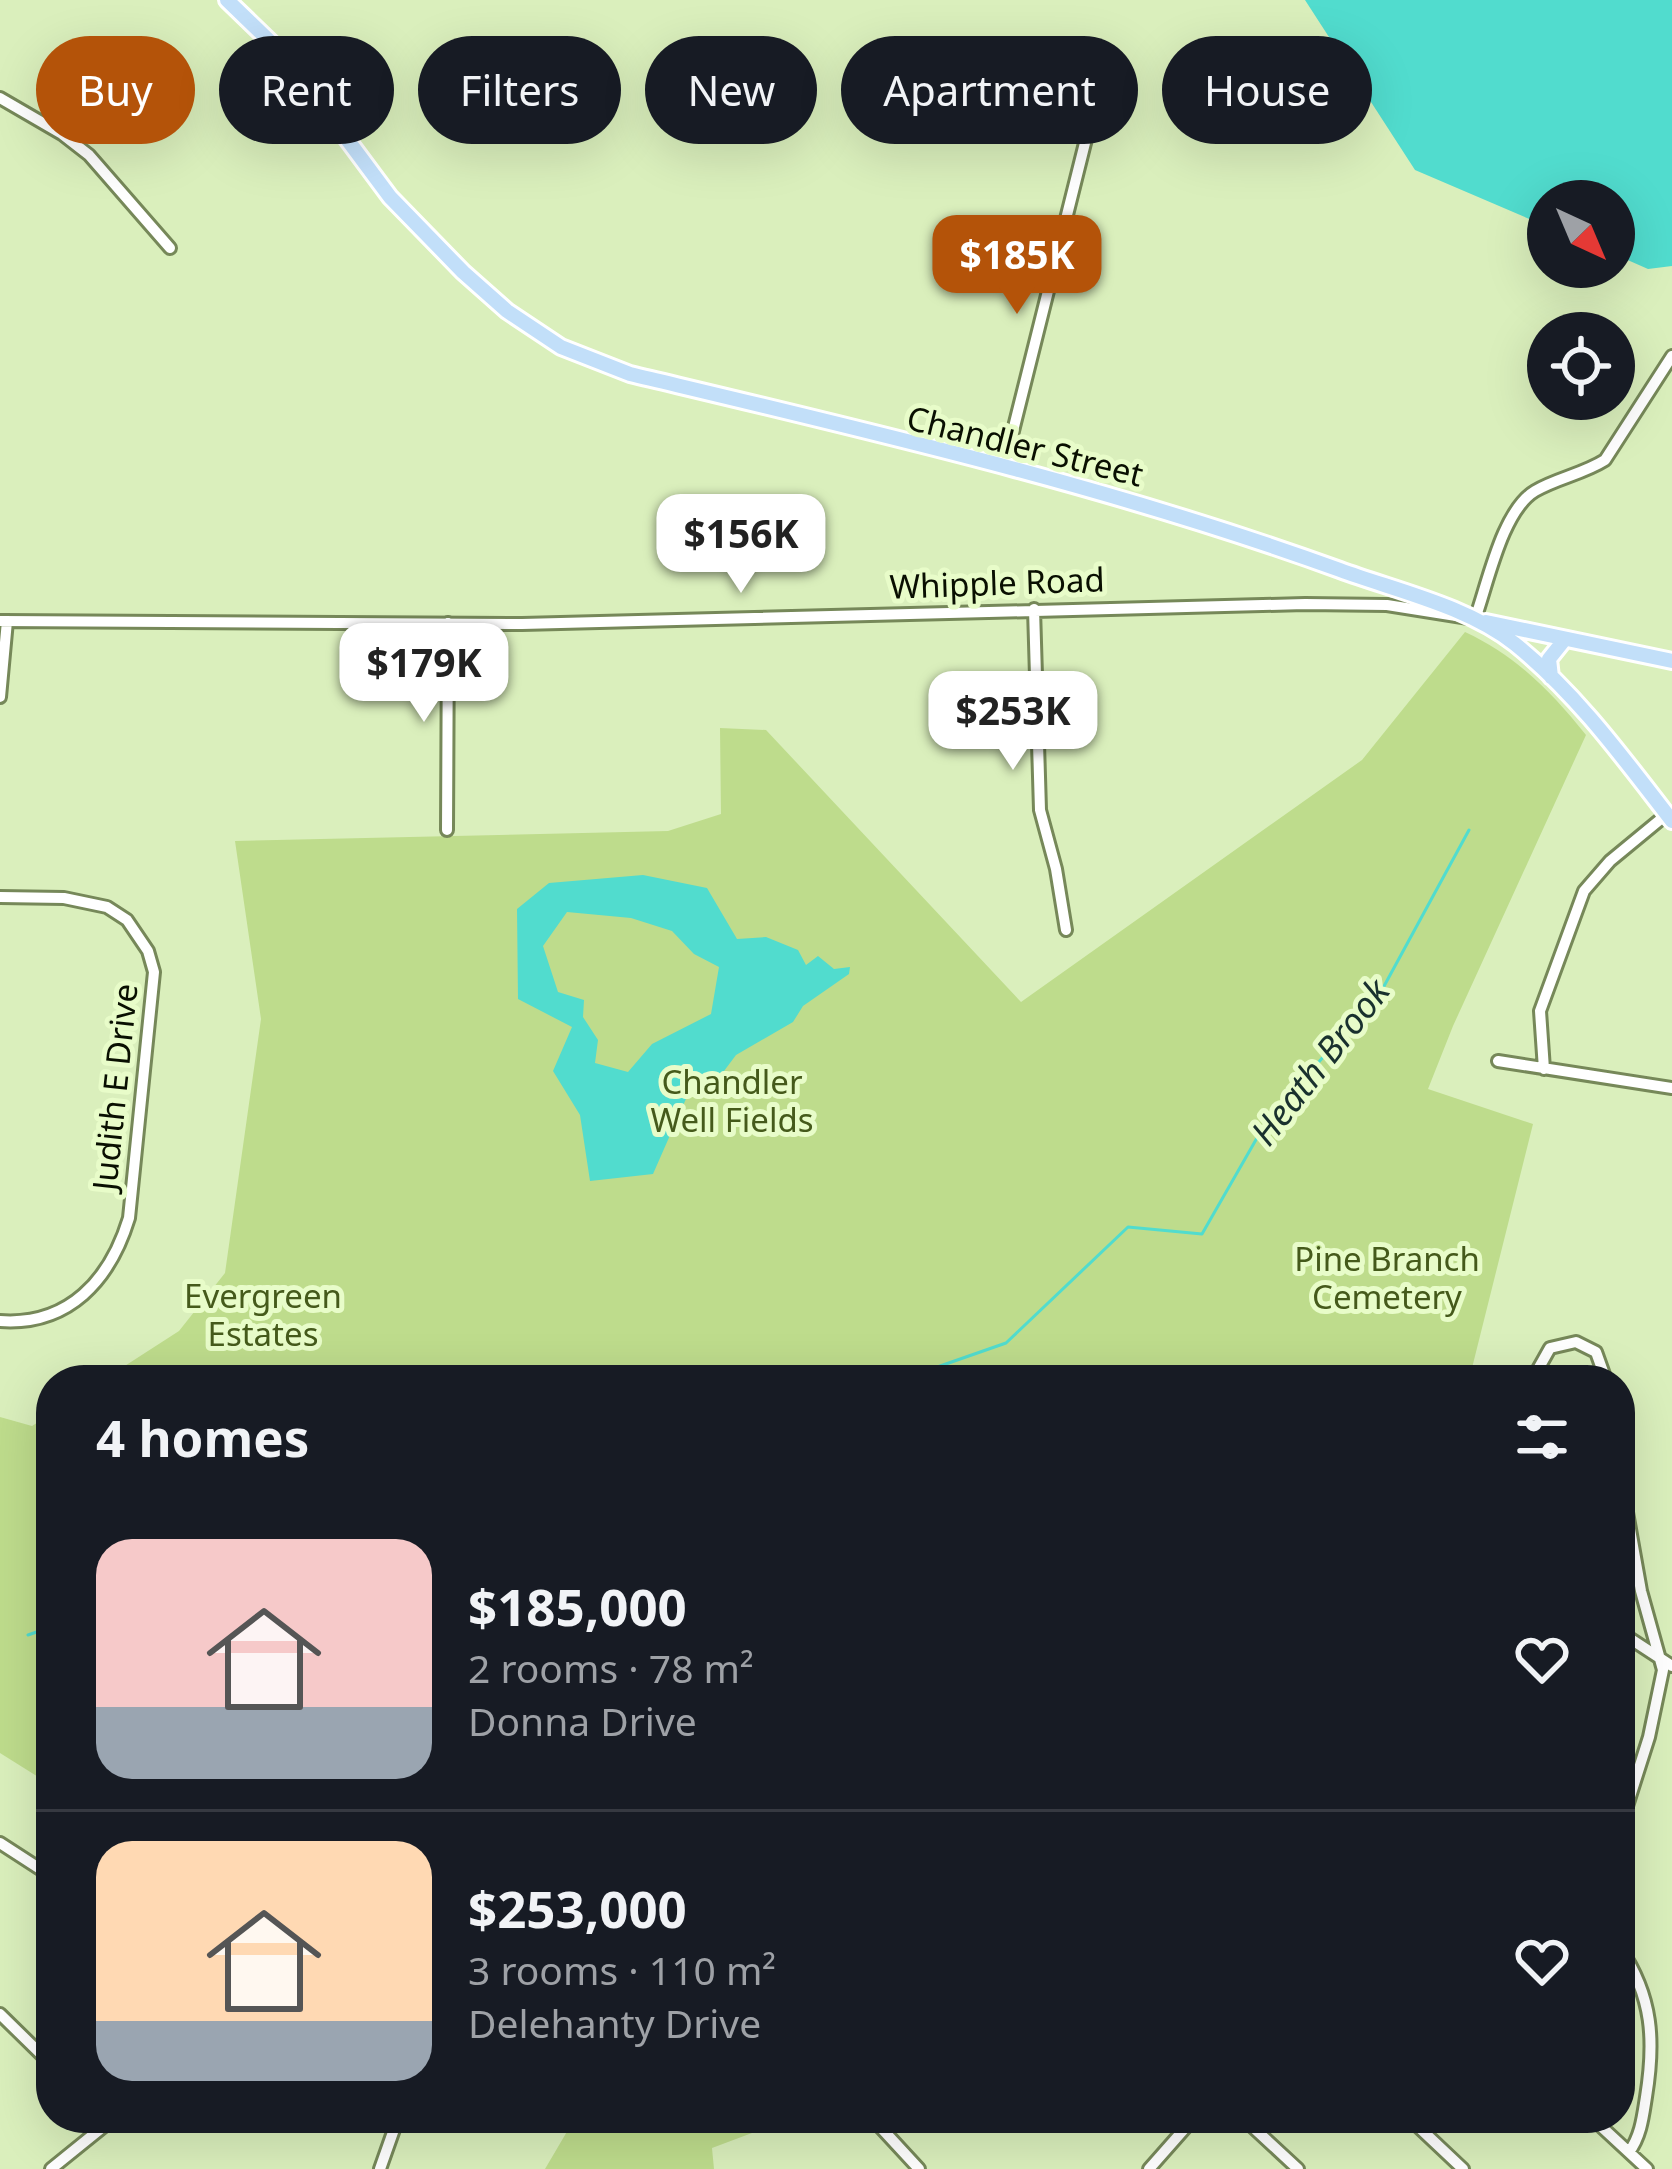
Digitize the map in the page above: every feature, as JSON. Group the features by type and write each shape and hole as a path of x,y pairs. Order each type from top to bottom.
{"main road":[{"name":"Chandler Street","path":"227,0 286,57 402,211 530,328 589,360 630,374 1213,524 1475,619 1515,644 1573,697 1669,817"},
{"name":"Whipple Road","path":"1475,619 1672,661"},
{"path":"1550,677 1549,659 1564,639"}],"street":[{"path":"0,98 89,155 170,248"},
{"path":"1004,467 1086,144"},
{"path":"1475,619 1515,512 1542,488 1605,460 1672,356"},
{"path":"1348,604 1354,589 1352,574"},
{"name":"Whipple Road","path":"4,621 698,621 1348,604 1417,608 1475,619"},
{"path":"1034,609 1036,773 1066,930"},
{"path":"0,697 4,621"},
{"path":"447,830 448,623"},
{"path":"1544,1069 1540,1011 1584,891 1610,861 1669,817"},
{"name":"Judith E Drive","path":"0,897 87,901 107,907 139,933 154,973 132,1196 121,1244 106,1272 67,1306 27,1323 0,1321"},
{"path":"1498,1060 1672,1088"},
{"path":"1540,1365 1550,1348 1576,1342 1595,1350 1600,1365"},
{"path":"1635,1557 1641,1591 1667,1663 1635,1781"},
{"path":"1635,1642 1667,1663"},
{"path":"0,1844 36,1867"},
{"path":"1628,2152 1640,2127 1654,2044 1647,2002 1635,1978"},
{"path":"0,2014 36,2049"},
{"path":"51,2169 93,2133"},
{"path":"380,2169 393,2133"},
{"path":"886,2133 919,2169"},
{"path":"1149,2169 1181,2133"},
{"path":"1259,2133 1298,2169"},
{"path":"1425,2133 1463,2169"},
{"path":"1608,2133 1647,2169"}],"green space":[{"name":"Chandler Well Fields","path":"1465,632 1531,676 1586,735 1428,1089 1533,1124 1473,1365 126,1365 179,1331 225,1273 261,1019 235,841 668,831 721,814 720,728 766,730 1021,1002 1362,760"},
{"path":"0,1417 36,1423 36,1776 0,1753"},
{"path":"566,2133 752,2133 712,2148 714,2169 545,2169"}],"water":[{"path":"1305,0 1672,0 1672,266 1648,269 1635,263 1635,180 1527,180 1527,218 1415,170 1372,104 1372,36 1328,36"},
{"path":"643,875 707,888 737,939 766,937 798,950 806,965 818,956 834,969 850,967 849,974 803,1006 793,1022 736,1055 715,1083 689,1092 653,1174 590,1181 580,1115 553,1071 572,1027 518,999 517,909 549,883","holes":["567,912 631,918 672,931 694,954 719,967 711,1014 652,1044 628,1072 595,1063 598,1040 583,1017 584,1000 558,992 543,946"]}],"waterway":[{"name":"Heath Brook","path":"943,1365 1006,1343 1128,1227 1202,1234 1265,1124 1383,988 1469,830"},
{"name":"Heath Brook","path":"28,1635 36,1632"}],"park label":[{"name":"Pine Branch Cemetery","path":"1387,1278"},
{"name":"Evergreen Estates","path":"263,1315"}]}
